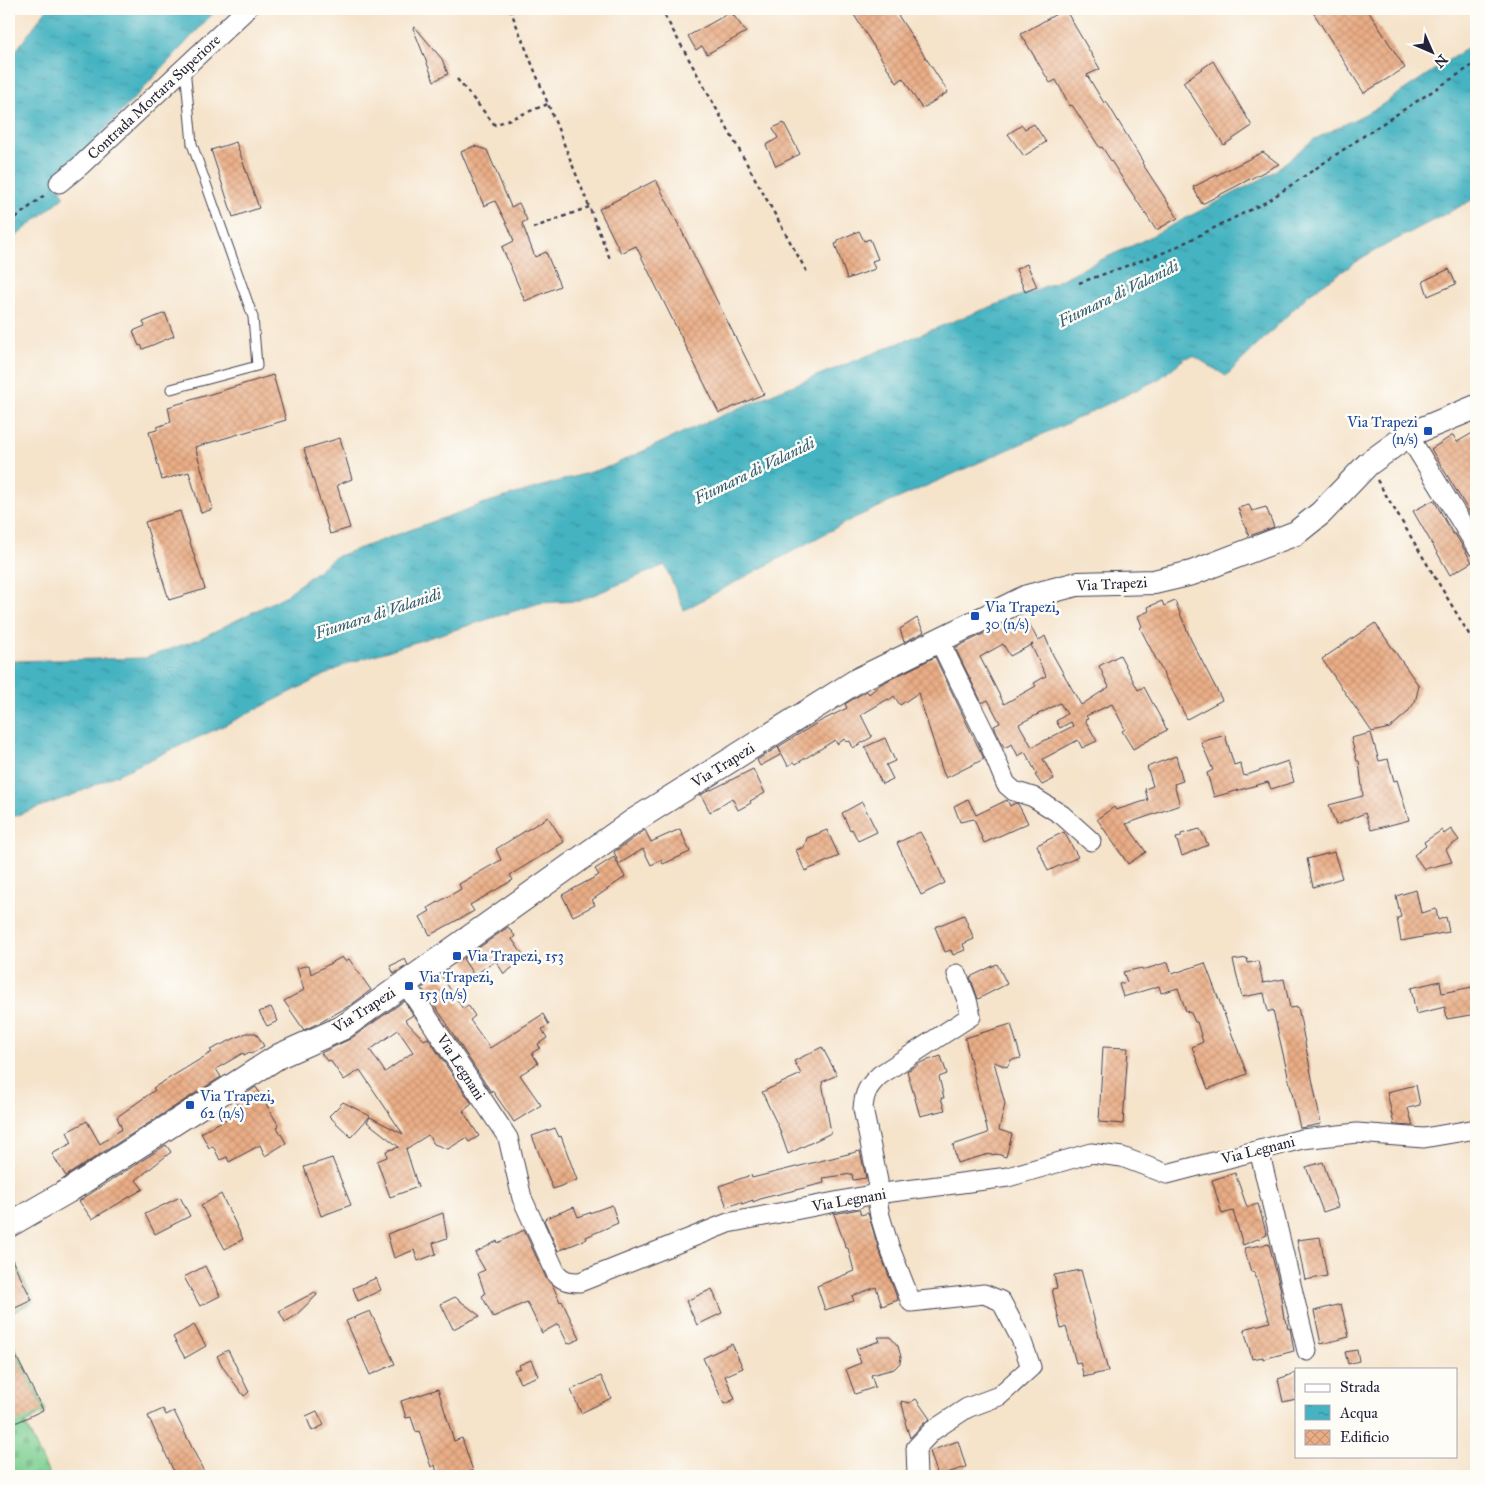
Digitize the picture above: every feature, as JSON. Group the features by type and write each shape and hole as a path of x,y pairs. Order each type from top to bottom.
{"street":[{"name":"Contrada Mortara Superiore","path":"59,184 248,9"},
{"name":"Via Trapezi","path":"9,1225 68,1191 280,1056 342,1028 632,822 858,680 1027,597 1077,584 1154,582 1192,573 1296,533 1321,513 1368,464 1408,435 1476,407"},
{"path":"1408,435 1476,546"},
{"path":"939,640 988,740 1006,784 1014,791 1033,797 1062,815 1091,841"},
{"path":"918,1476 916,1448 932,1431 967,1408 999,1396 1031,1367 1021,1340 1001,1301 984,1294 911,1302 880,1216 876,1194 878,1181 863,1109 864,1098 870,1084 880,1075 971,1016 957,974"},
{"name":"Via Legnani","path":"405,983 508,1138 522,1198 556,1274 562,1280 580,1282 728,1223 876,1194 1008,1177 1091,1153 1122,1157 1167,1174 1302,1139 1356,1133 1424,1138 1476,1130"},
{"path":"1259,1150 1307,1351"}],"lane":[{"path":"171,389 257,366 252,317 192,144 185,67"}],"path":[{"path":"510,9 610,259"},
{"path":"661,9 808,274"},
{"path":"1079,282 1168,251 1266,202 1476,63"},
{"path":"456,79 495,125 548,104"},
{"path":"9,223 59,184"},
{"path":"533,228 589,207"},
{"path":"1368,464 1476,646"}],"green space":[{"path":"9,1250 34,1301 9,1315"},
{"path":"9,1336 46,1411 25,1423 50,1476 9,1476"}],"water":[{"path":"47,9 217,9 86,150 58,171 59,184 64,197 9,242 9,60"},
{"name":"Fiumara di Valanidi","path":"1476,42 1476,198 1365,256 1309,294 1226,376 1194,356 1185,358 1159,379 1068,423 852,519 684,610 665,565 579,601 540,603 349,663 225,725 73,795 9,818 9,661 145,658 199,639 285,596 335,557 485,503 611,466 774,393 1054,283 1138,243 1271,174 1313,140 1377,108"}],"building":[{"path":"863,9 894,9 948,92 922,109 903,78 897,83 854,15"},
{"path":"1065,9 1100,69 1087,75 1104,103 1106,101 1142,163 1178,218 1156,230 1102,147 1100,148 1072,105 1070,106 1056,80 1050,83 1021,34"},
{"path":"1311,9 1367,9 1405,68 1364,93"},
{"path":"731,12 746,32 707,54 702,46 696,50 688,36"},
{"path":"415,27 442,59 448,74 434,81 413,28"},
{"path":"1213,61 1252,126 1224,145 1183,82"},
{"path":"784,123 800,154 776,166 766,145 778,138 773,128"},
{"path":"1034,124 1046,142 1024,156 1008,134 1022,125 1025,129"},
{"path":"236,142 259,208 233,217 211,150"},
{"path":"474,146 487,150 511,207 519,203 527,220 522,223 535,257 546,252 560,286 525,301 502,247 514,241 509,228 495,201 484,206 461,152"},
{"path":"1263,152 1279,164 1202,204 1193,187"},
{"path":"656,180 764,394 719,413 636,246 621,253 599,209"},
{"path":"859,231 864,241 870,239 878,259 872,261 875,269 847,279 835,244 838,243 838,240"},
{"path":"1027,264 1037,287 1025,292 1016,269"},
{"path":"1449,269 1456,284 1428,296 1423,281"},
{"path":"165,313 174,336 143,349 141,345 139,346 133,331 145,326 143,322"},
{"path":"273,375 286,420 195,447 213,509 201,513 189,472 162,480 149,432 171,422 168,407"},
{"path":"1476,431 1476,523 1431,449 1453,435 1457,442"},
{"path":"340,438 352,479 337,485 350,528 330,534 304,449"},
{"path":"1434,500 1453,534 1455,534 1472,562 1450,575 1413,511"},
{"path":"1249,505 1252,511 1266,507 1274,527 1249,536 1238,508"},
{"path":"180,511 205,589 169,600 145,522"},
{"path":"1162,601 1164,606 1175,601 1191,640 1222,700 1187,719 1140,628 1142,626 1138,616 1149,611 1148,607"},
{"path":"917,618 924,632 904,642 900,629"},
{"path":"1029,623 1038,641 1045,636 1053,655 1081,705 1109,687 1099,666 1120,655 1138,690 1144,687 1167,730 1133,749 1122,731 1125,729 1112,704 1086,716 1088,719 1085,720 1097,741 1082,748 1078,740 1043,759 1054,779 1042,785 1035,775 1037,774 1025,752 1018,756 1012,744 1004,748 994,726 1000,723 988,700 982,703 955,648 1003,624 1007,633","holes":["1003,644 1010,656 1031,645 1046,676 1034,683 1036,686 1004,704 980,657","1060,703 1067,714 1056,721 1060,728 1071,722 1073,726 1032,747 1019,724"]},
{"path":"1375,623 1419,686 1415,702 1407,713 1390,728 1372,732 1322,659"},
{"path":"935,657 984,759 946,778 918,693 900,705 894,696 861,715 872,737 853,748 850,741 847,742 845,739 837,744 835,740 796,764 794,762 788,766 782,754 760,766 757,760 817,723 847,708 845,704 865,692 867,691 869,694 881,684"},
{"path":"1371,733 1379,761 1388,759 1394,781 1397,780 1409,820 1371,830 1365,813 1336,825 1329,805 1363,796 1359,761 1357,761 1351,738"},
{"path":"1225,735 1234,765 1240,763 1244,776 1288,761 1294,782 1271,789 1268,782 1214,797 1207,773 1213,770 1201,742"},
{"path":"885,738 895,761 886,765 893,779 882,784 865,747"},
{"path":"1176,756 1183,781 1174,784 1180,805 1126,824 1146,852 1128,864 1097,819 1114,807 1116,810 1148,800 1145,789 1153,786 1147,767"},
{"path":"753,769 765,793 738,810 732,798 710,812 701,795"},
{"path":"968,799 976,815 1007,800 1010,806 1015,803 1018,804 1028,823 984,843 974,819 960,822 954,806"},
{"path":"862,802 877,832 858,841 842,813"},
{"path":"548,817 564,842 510,875 513,880 470,905 474,911 430,935 420,917 430,911 428,908 461,889 459,884 501,860 496,849"},
{"path":"680,829 690,852 663,864 661,860 651,865 643,849 619,864 614,852 645,830 651,842"},
{"path":"1200,829 1208,845 1182,856 1176,838 1181,837 1181,834"},
{"path":"1451,829 1459,840 1446,849 1452,862 1424,869 1414,855 1426,846 1424,842 1442,830 1444,834"},
{"path":"827,830 839,856 805,871 796,850 804,847 807,838"},
{"path":"920,832 932,853 945,883 921,895 897,843"},
{"path":"1064,832 1078,857 1048,871 1037,845"},
{"path":"1334,852 1342,878 1313,887 1307,859"},
{"path":"614,857 625,877 592,900 595,905 573,916 562,895 599,875 595,869"},
{"path":"1416,890 1421,913 1436,909 1438,920 1446,917 1449,932 1401,941 1397,918 1401,917 1396,896"},
{"path":"964,915 974,939 963,944 965,950 953,955 951,950 945,952 935,927"},
{"path":"508,927 515,936 512,939 525,958 504,974 496,961 474,975 463,959"},
{"path":"342,957 345,961 349,959 371,990 351,1005 304,1030 284,1001 304,990 297,968 309,965 311,974"},
{"path":"1247,958 1248,963 1258,961 1263,983 1284,979 1290,1008 1298,1007 1321,1124 1300,1128 1273,1010 1268,1012 1264,993 1242,997 1233,960"},
{"path":"405,959 408,965 394,974 390,966"},
{"path":"1168,962 1172,974 1205,963 1247,1074 1208,1089 1192,1047 1203,1042 1197,1022 1195,1022 1191,1013 1186,1011 1178,988 1161,993 1159,986 1123,997 1119,984 1127,982 1123,972 1142,968 1143,970"},
{"path":"997,964 1007,984 978,999 970,977"},
{"path":"441,975 463,1009 468,1005 475,1016 470,1020 490,1048 543,1014 549,1025 542,1029 547,1038 538,1044 540,1048 532,1053 538,1063 520,1075 541,1105 514,1122 492,1090 491,1092 422,988"},
{"path":"1440,981 1442,993 1472,987 1476,1014 1447,1019 1445,1007 1416,1014 1411,988"},
{"path":"404,1001 413,1015 405,1020 424,1040 428,1038 472,1104 463,1111 479,1136 469,1142 466,1138 448,1149 434,1144 428,1135 406,1149 418,1187 390,1197 377,1161 387,1157 386,1151 399,1147 367,1122 370,1117 403,1134 360,1070 344,1080 330,1060 327,1061 321,1053 350,1039","holes":["398,1030 413,1052 385,1072 370,1050"]},
{"path":"271,1007 278,1021 267,1026 259,1012"},
{"path":"1011,1024 1021,1058 1011,1060 1007,1067 994,1062 1005,1104 999,1130 1012,1134 1006,1157 989,1154 957,1163 953,1145 988,1133 965,1038"},
{"path":"246,1033 256,1033 264,1046 251,1054 250,1052 244,1055 243,1053 216,1069 221,1077 66,1176 52,1154 72,1143 67,1132 87,1121 100,1144 122,1129 117,1117 155,1090 153,1088 212,1052 210,1050"},
{"path":"822,1047 837,1075 822,1082 831,1133 788,1154 779,1128 762,1092 801,1074 794,1061"},
{"path":"1103,1047 1128,1048 1123,1124 1099,1122"},
{"path":"941,1056 947,1074 939,1077 944,1098 941,1098 945,1110 920,1116 907,1071 922,1062"},
{"path":"1416,1085 1420,1105 1408,1108 1413,1126 1394,1125 1387,1092"},
{"path":"256,1087 279,1126 277,1127 286,1143 265,1156 260,1145 229,1162 227,1157 220,1160 213,1146 209,1148 201,1133 240,1111 235,1101"},
{"path":"343,1102 370,1116 351,1137 329,1116"},
{"path":"555,1128 559,1137 561,1136 577,1180 553,1189 532,1136"},
{"path":"166,1145 171,1152 136,1180 143,1189 92,1219 79,1201"},
{"path":"860,1151 866,1178 853,1180 852,1174 823,1178 824,1183 727,1207 719,1186 751,1175 752,1178"},
{"path":"332,1158 351,1205 321,1216 304,1167"},
{"path":"1323,1162 1338,1207 1323,1212 1306,1167"},
{"path":"1235,1173 1247,1207 1258,1204 1267,1235 1243,1245 1233,1211 1222,1214 1212,1180"},
{"path":"221,1194 243,1239 225,1249 201,1206"},
{"path":"180,1197 190,1216 155,1234 145,1214"},
{"path":"612,1205 618,1223 558,1251 544,1220 546,1218 574,1207 578,1217"},
{"path":"859,1209 861,1215 868,1213 879,1250 898,1300 882,1306 876,1287 852,1296 854,1301 825,1310 817,1286 854,1271 848,1248 846,1248 834,1214"},
{"path":"443,1213 447,1238 433,1243 436,1254 418,1261 414,1250 394,1258 387,1234"},
{"path":"524,1230 546,1278 553,1286 560,1302 562,1301 580,1339 568,1344 558,1324 542,1333 527,1302 493,1317 482,1296 485,1294 478,1273 485,1270 475,1253 497,1241 498,1243"},
{"path":"1320,1237 1327,1276 1305,1280 1297,1240"},
{"path":"1269,1244 1281,1291 1284,1319 1286,1319 1288,1329 1290,1328 1294,1351 1263,1359 1263,1357 1252,1359 1244,1329 1270,1322 1254,1271 1251,1272 1244,1248"},
{"path":"9,1254 32,1300 9,1311"},
{"path":"205,1266 220,1296 200,1306 184,1277"},
{"path":"1081,1270 1108,1371 1084,1377 1080,1362 1076,1363 1066,1327 1061,1329 1052,1289 1057,1288 1054,1275"},
{"path":"376,1278 381,1290 358,1301 353,1288"},
{"path":"712,1289 722,1313 697,1325 686,1301"},
{"path":"315,1292 317,1295 295,1316 285,1322 279,1311"},
{"path":"455,1297 480,1316 453,1329 441,1304"},
{"path":"1341,1304 1349,1337 1321,1344 1314,1311"},
{"path":"370,1311 395,1364 370,1375 346,1321"},
{"path":"194,1325 206,1346 185,1358 173,1337"},
{"path":"878,1337 890,1337 898,1346 901,1357 900,1363 894,1369 871,1375 875,1387 855,1394 846,1369 861,1363 856,1349 880,1341"},
{"path":"9,1342 43,1410 9,1426"},
{"path":"732,1344 743,1368 725,1376 735,1399 724,1404 703,1358"},
{"path":"228,1350 249,1392 244,1396 217,1356"},
{"path":"1357,1350 1359,1361 1348,1364 1345,1352"},
{"path":"531,1360 538,1376 520,1383 514,1370 520,1368 519,1365"},
{"path":"1295,1373 1295,1399 1283,1402 1278,1379"},
{"path":"601,1376 611,1398 581,1413 571,1390"},
{"path":"438,1389 454,1441 462,1438 473,1471 455,1476 438,1476 435,1465 431,1467 419,1431 416,1432 411,1417 406,1418 401,1401"},
{"path":"916,1399 930,1419 910,1438 901,1401 909,1403"},
{"path":"163,1409 166,1415 174,1411 206,1476 176,1476 148,1416"},
{"path":"317,1411 324,1425 312,1431 306,1416"},
{"path":"958,1441 966,1467 938,1476 930,1451"}],"place":[{"name":"Via Trapezi (n/s)","path":"1428,431"},
{"name":"Via Trapezi, 30 (n/s)","path":"975,616"},
{"name":"Via Trapezi, 153","path":"457,956"},
{"name":"Via Trapezi, 153 (n/s)","path":"409,986"},
{"name":"Via Trapezi, 62 (n/s)","path":"190,1105"}]}
